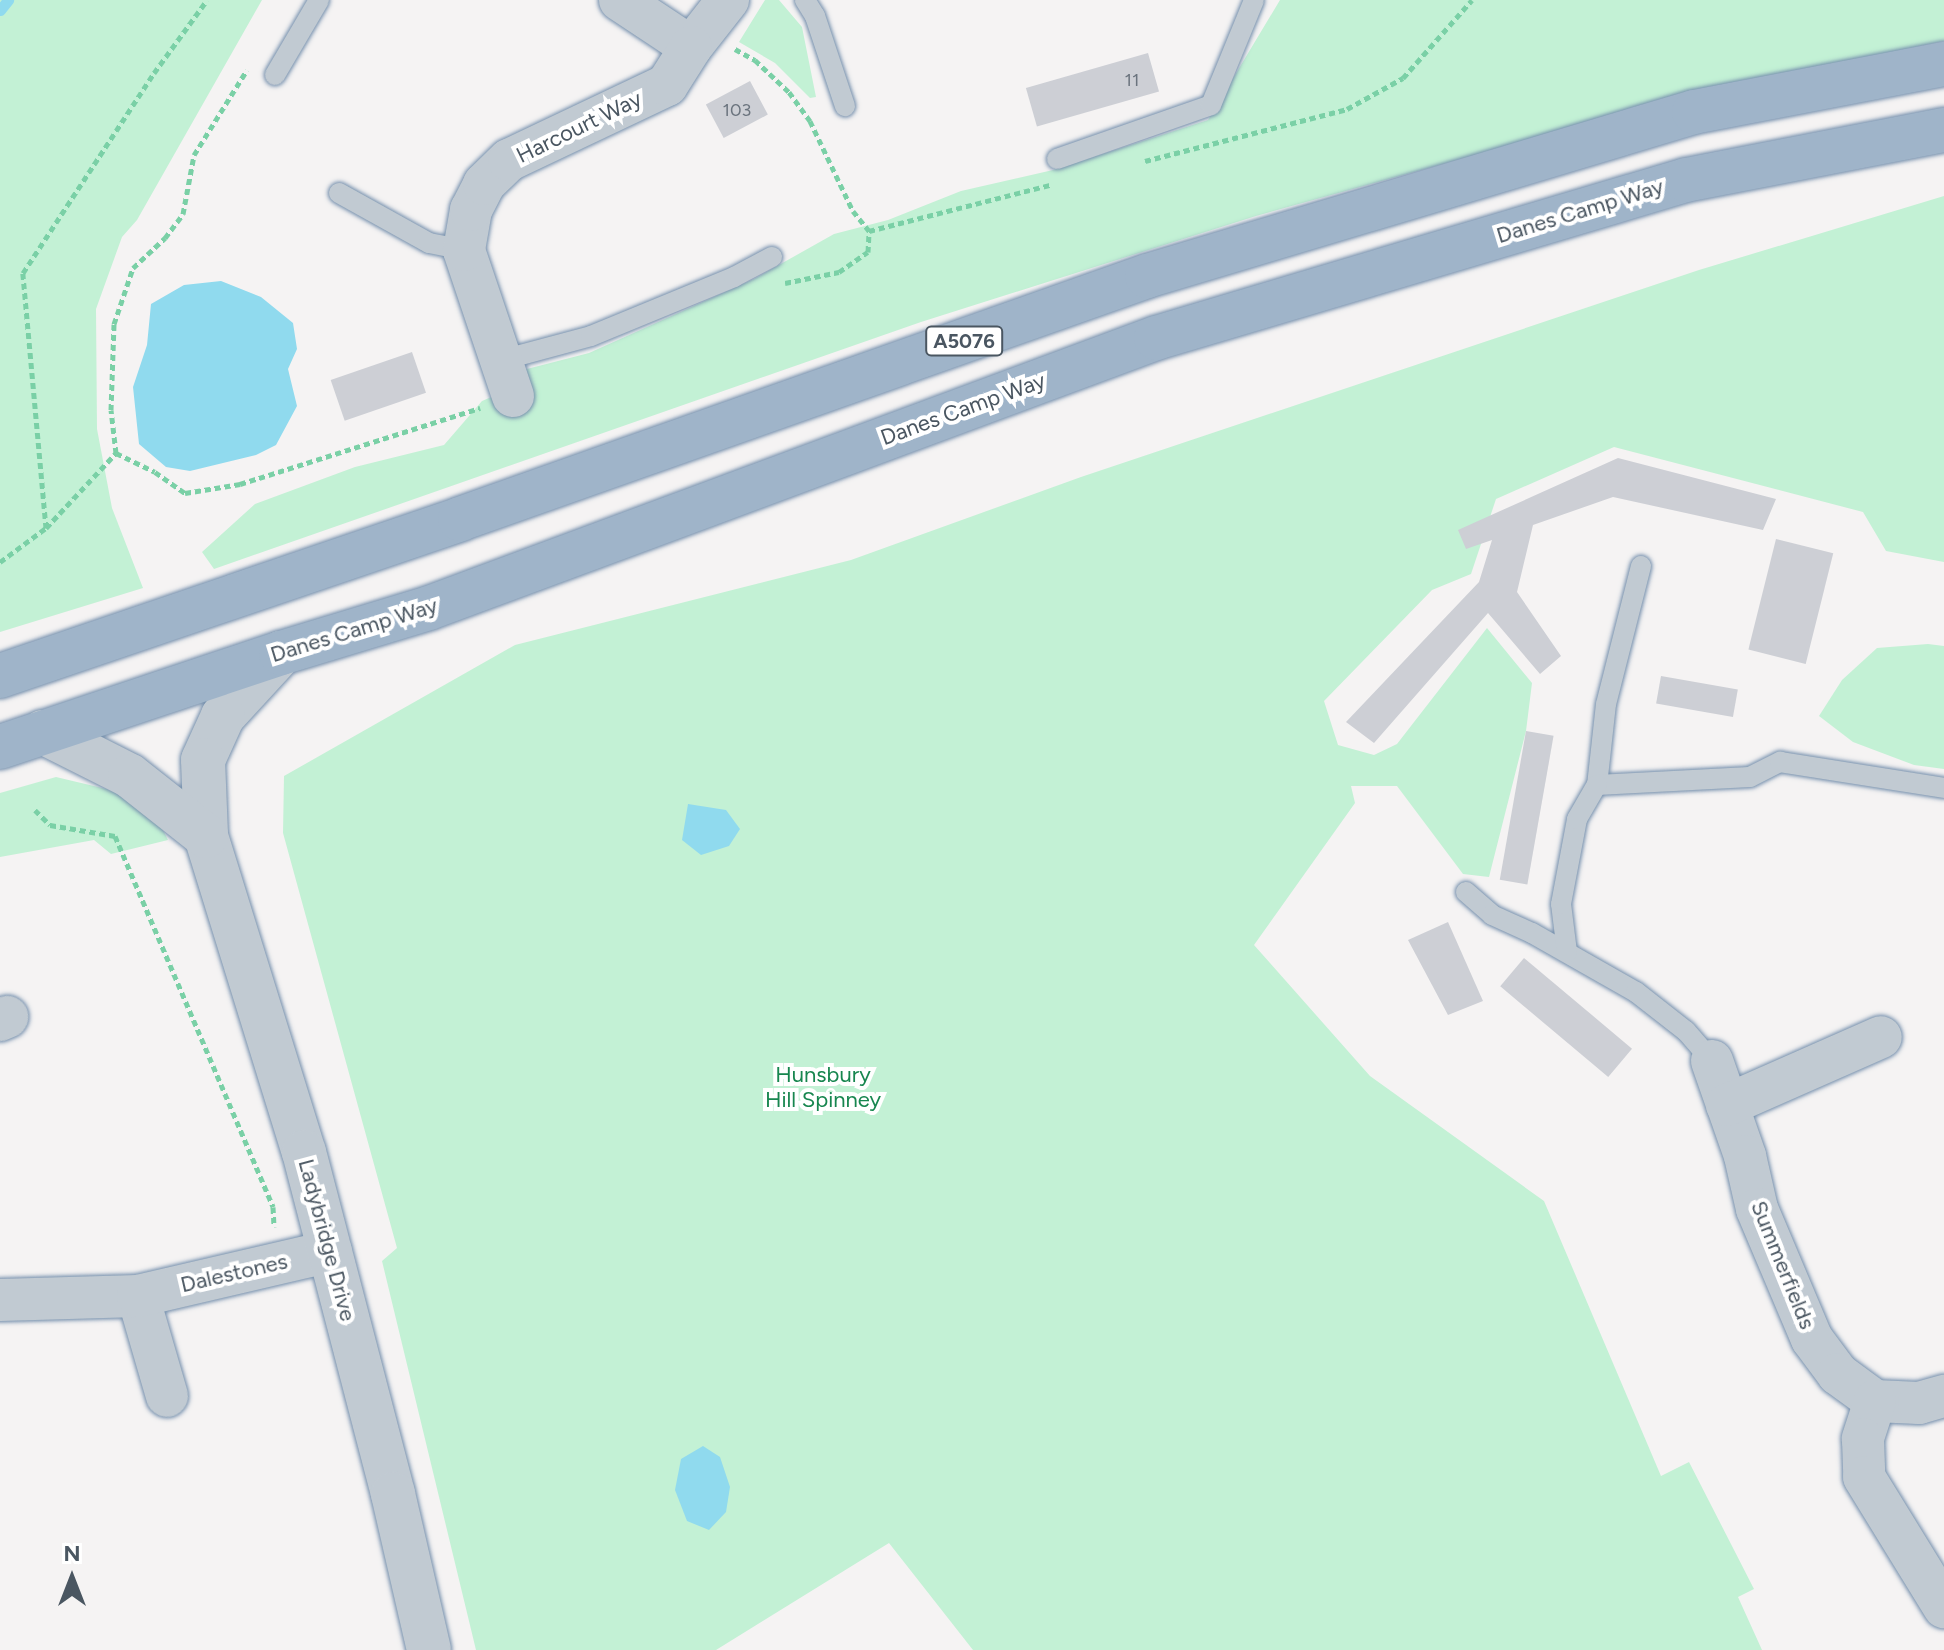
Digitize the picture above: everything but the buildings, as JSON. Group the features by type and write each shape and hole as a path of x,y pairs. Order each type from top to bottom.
{"highway":[{"name":"A5076","path":"0,676 460,519 1147,276 1694,112 1944,64"},
{"name":"Danes Camp Way","path":"0,747 281,653 429,608 1156,338 1686,180 1944,130"}],"street":[{"path":"620,0 707,26"},
{"name":"Harcourt Way","path":"507,378 464,250 471,210 484,184 509,160 667,85 707,26"},
{"name":"Ladybridge Drive","path":"281,653 223,716 203,760 206,836 304,1152 393,1494 429,1650"},
{"path":"43,732 130,776 206,836"},
{"path":"1727,1105 1881,1037"},
{"name":"Summerfields","path":"1712,1061 1745,1156 1757,1209 1812,1339 1838,1374 1875,1401"},
{"name":"Dalestones","path":"0,1300 138,1296 331,1251"},
{"path":"138,1296 167,1396"},
{"path":"1944,1396 1919,1403 1875,1401 1863,1439 1864,1477 1944,1607"}],"lane":[{"path":"275,75 319,0"},
{"path":"805,0 815,16 845,106"},
{"path":"1057,159 1211,105 1254,0"},
{"path":"339,193 429,243 464,250"},
{"path":"507,378 591,336 734,277 772,257"},
{"path":"1567,952 1561,904 1577,819 1597,785 1606,704 1641,566"},
{"path":"1597,785 1750,777 1780,762 1944,788"},
{"path":"1466,892 1492,915 1567,952 1636,992 1686,1031 1712,1061"}],"path":[{"path":"46,528 23,273 154,73 207,0"},
{"path":"1347,109 1403,78 1472,0"},
{"path":"707,26 755,60 789,92 810,121 853,211 869,231"},
{"path":"0,562 46,528 116,453 111,410 114,324 128,282 133,268 165,238 183,214 194,155 251,65"},
{"path":"35,810 50,825 115,836 273,1207 275,1264"}],"green space":[{"path":"0,0 262,0 137,220 122,237 96,309 97,429 112,508 143,588 0,632"},
{"path":"765,0 779,0 802,27 816,97 810,98 775,63 739,42"},
{"path":"1280,0 1944,0 1944,41 1691,95 1256,216 921,322 214,569 202,552 255,504 355,467 444,445 482,401 524,383 523,370 589,353 754,279 834,234 888,220 961,191 1053,170 1208,120"},
{"name":"Hunsbury Hill Spinney","path":"1944,196 1944,562 1886,551 1863,512 1614,447 1496,499 1471,574 1432,590 1324,701 1338,745 1374,755 1397,744 1487,628 1532,683 1526,731 1489,877 1463,874 1397,786 1351,786 1355,803 1254,945 1370,1076 1544,1201 1661,1476 1689,1462 1754,1589 1738,1597 1762,1650 973,1650 889,1543 716,1650 476,1650 382,1261 397,1248 283,833 284,776 515,645 851,560 1081,477 1699,270"},
{"path":"1928,644 1944,646 1944,769 1914,765 1853,742 1819,716 1842,680 1877,648"},
{"path":"56,777 119,792 155,814 168,840 111,854 94,840 0,857 0,793"}],"water":[{"path":"221,281 261,297 293,323 297,349 288,369 297,406 276,445 256,455 190,471 166,467 139,444 133,387 147,345 151,304 184,285"},
{"path":"688,804 726,810 740,829 729,846 701,855 682,840"},
{"path":"703,1446 720,1457 730,1487 726,1512 709,1530 687,1521 675,1490 681,1459"}],"waterway":[{"path":"0,10 8,0"}]}
